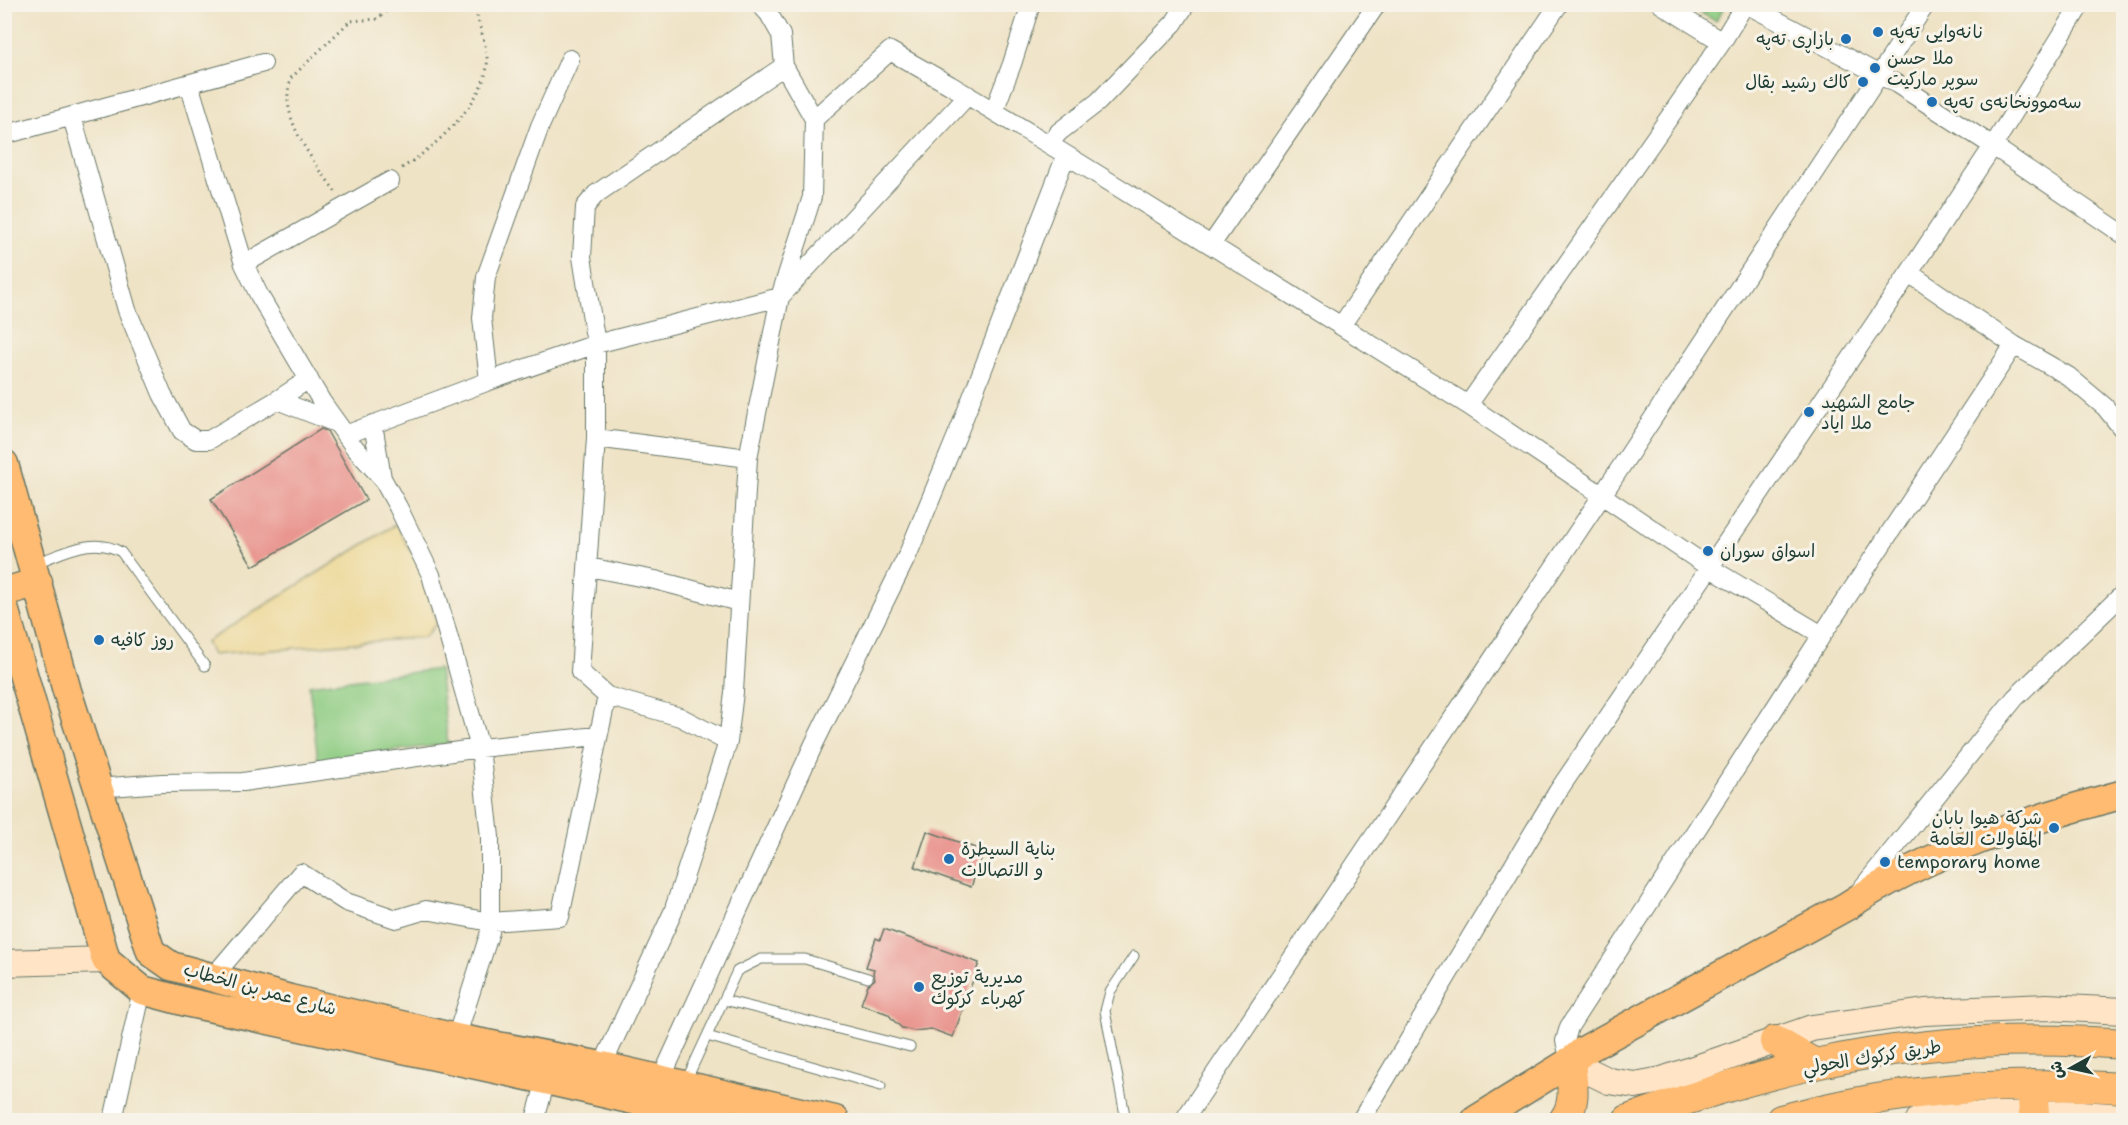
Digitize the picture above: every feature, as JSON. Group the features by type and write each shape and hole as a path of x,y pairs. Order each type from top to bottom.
{"highway":[{"path":"1775,1041 1815,1064"},
{"name":"طريق كركوك الحولي","path":"1628,1120 1676,1103 1815,1064 1885,1052 1979,1043 2050,1041 2124,1044"},
{"path":"1564,1120 1571,1109 1574,1098 1570,1062"},
{"path":"2032,1085 2034,1114"},
{"path":"1781,1120 1885,1096 1926,1091 2032,1085 2124,1088"}],"main road":[{"name":"شارع عمر بن الخطاب","path":"4,464 67,691 151,952 171,966 290,999 456,1038 602,1066 835,1120"},
{"path":"4,592 36,573"},
{"path":"4,608 106,960 4,963"},
{"path":"1476,1120 1570,1062 1582,1051 1920,865 2003,829 2124,794"},
{"path":"1570,1062 1597,1058 1883,900 1966,862 2059,825 2124,808"},
{"name":"شارع عمر بن الخطاب","path":"106,960 142,990 190,1003 721,1120"},
{"path":"1570,1062 1609,1081 1635,1085 1662,1080 1812,1028 1925,1012 2047,1007 2124,1011"},
{"path":"1919,1120 1938,1117 2066,1113 2124,1117"}],"street":[{"path":"602,1066 673,912 728,742 734,692 748,458 780,297 812,197 814,119 783,66 781,35 769,14 760,4"},
{"path":"994,111 1031,4"},
{"path":"1048,144 1059,132 1098,102 1174,23 1186,4"},
{"path":"1211,245 1377,4"},
{"path":"1341,326 1560,4"},
{"path":"1661,4 1722,42"},
{"path":"1468,405 1722,42 1745,4 1879,74 1993,146 2124,235"},
{"path":"1184,1120 1603,494 1926,4"},
{"path":"1361,1120 1558,791 1909,273 1993,146 2080,4"},
{"path":"814,119 890,51 968,95 1066,155 1468,405 1710,568 1822,635"},
{"path":"489,381 482,318 486,276 540,126 570,59"},
{"path":"4,135 263,63"},
{"path":"728,742 680,717 607,696 580,672 596,438 596,344 582,257 585,207 596,194 783,66"},
{"path":"189,84 244,264 259,295 340,429 382,478 431,575 480,748 490,837 490,932 456,1038"},
{"path":"277,400 340,429 373,424 596,344 780,297 968,95"},
{"path":"72,117 127,310 162,394 182,431 196,441 210,440 309,379"},
{"path":"672,1083 814,744 908,554 1066,155"},
{"path":"244,264 396,175"},
{"path":"1909,273 2014,345 2068,376 2105,407 2124,431"},
{"path":"1570,1062 1565,1041 1569,1028 1822,635 2014,345"},
{"path":"373,424 382,478"},
{"path":"596,438 748,458"},
{"path":"588,567 655,580 739,602"},
{"path":"1847,906 2014,698 2124,592"},
{"path":"212,978 300,873 346,902 396,919 426,910 490,922 560,917 607,696"},
{"path":"97,788 162,783 243,782 480,748 597,736"},
{"path":"113,1120 142,990"},
{"path":"535,1120 546,1080"}],"lane":[{"path":"36,573 89,545 101,544 114,548 121,552 205,666"},
{"path":"1126,1120 1105,1011 1110,992 1134,957"},
{"path":"672,1083 707,1036 737,971 761,959 805,959 868,978"},
{"path":"724,1000 910,1047"},
{"path":"707,1036 881,1086"}],"path":[{"path":"342,197 317,166 297,132 289,113 287,89 291,78 350,21 378,19 394,4"},
{"path":"396,175 447,132 472,102 482,83 487,65 476,11 477,4"}],"green space":[{"path":"1725,4 1716,21 1685,5"},
{"path":"439,669 448,744 318,760 309,685"}],"sand":[{"path":"396,524 424,576 437,623 425,637 212,655 206,642"}],"building":[{"path":"321,429 327,431 366,500 253,566 211,499"},
{"name":"بناية السيطرة و الاتصالات","path":"927,831 984,851 971,887 915,867"},
{"name":"مديرية توزيع كهرباء كركوك","path":"884,929 979,963 953,1037 931,1029 914,1031 902,1028 888,1014 861,1004 868,985 875,979 874,969 866,967 876,938 880,940"}],"place":[{"name":"نانەوایی تەپە","path":"1878,32"},
{"name":"بازاڕی تەپە","path":"1846,39"},
{"name":"ملا حسن سوپر ماركيت","path":"1875,68"},
{"name":"كاك رشيد بقال","path":"1863,82"},
{"name":"سەموونخانەی تەپە","path":"1932,102"},
{"name":"جامع الشهيد ملا اياد","path":"1809,412"},
{"name":"اسواق سوران","path":"1708,551"},
{"name":"روز كافيه","path":"99,640"},
{"name":"شركة هيوا بابان المقاولات العامة","path":"2054,828"},
{"name":"بناية السيطرة و الاتصالات","path":"949,859"},
{"name":"temporary home","path":"1885,862"},
{"name":"مديرية توزيع كهرباء كركوك","path":"919,987"}]}
